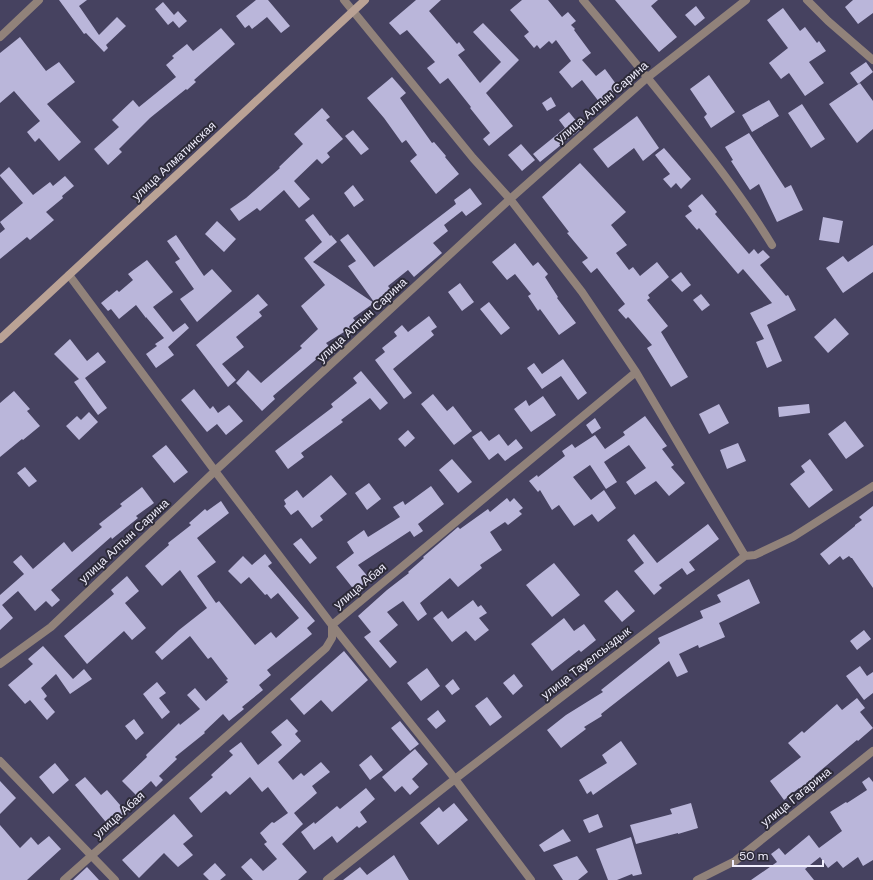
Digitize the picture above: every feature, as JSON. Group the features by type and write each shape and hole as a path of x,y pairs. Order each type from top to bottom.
{"street":[{"path":"0,37 39,0"},
{"path":"344,0 473,158 510,199 582,292 636,372 745,556"},
{"name":"улица Алматинская","path":"0,340 365,0"},
{"path":"583,0 648,77 723,173 760,225 772,245"},
{"name":"улица Алтын Сарина","path":"0,664 51,627 215,471 510,199 648,77 746,0"},
{"path":"807,0 828,21 873,60"},
{"path":"69,275 215,471 332,624 455,778 531,880"},
{"name":"улица Абая","path":"64,880 326,648 332,638 332,624 636,372"},
{"name":"улица Тауелсыздык","path":"327,880 455,778 745,556 755,555 793,537 873,486"},
{"name":"улица Гагарина","path":"703,879 734,861 873,751"},
{"path":"0,761 115,880"}],"building":[{"path":"59,0 87,0 79,6 99,35 117,17 126,26 106,45 108,48 104,52 86,33 84,34"},
{"path":"256,0 268,0 290,26 281,33 267,17 252,29 249,25 245,28 236,16"},
{"path":"416,0 441,0 429,11 457,44 459,42 465,50 458,55 480,83 501,62 473,32 483,23 519,60 486,93 513,126 489,146 483,139 490,133 448,78 440,84 427,68 435,62 407,30 400,35 389,23"},
{"path":"522,0 548,0 562,17 568,12 576,21 571,25 591,53 582,60 596,76 605,69 619,88 600,103 582,80 572,88 559,72 571,61 556,40 552,44 549,41 540,49 537,45 534,48 524,36 529,32 510,10"},
{"path":"615,0 658,0 651,6 677,37 659,52"},
{"path":"853,0 873,0 873,13 858,24 845,7"},
{"path":"163,2 174,15 178,11 187,21 179,28 173,21 168,25 155,9"},
{"path":"696,6 705,18 695,26 685,15"},
{"path":"783,8 800,31 805,27 817,43 819,41 826,51 809,62 824,83 805,96 789,73 781,79 769,63 788,48 767,20"},
{"path":"221,28 235,44 194,80 196,82 187,90 186,89 150,118 119,149 122,152 108,165 94,149 119,127 112,120 133,100 139,107 176,77 166,65 174,58 172,56 187,44 193,51"},
{"path":"20,37 46,71 59,62 75,82 47,104 81,142 59,161 39,138 35,142 27,132 40,121 14,91 0,103 0,53"},
{"path":"866,62 873,72 858,84 850,73"},
{"path":"709,75 735,112 711,128 704,117 707,114 690,89"},
{"path":"392,77 406,93 400,98 432,143 434,142 459,174 436,194 410,161 417,155 406,140 402,143 367,98"},
{"path":"860,83 873,101 873,129 857,143 829,104"},
{"path":"551,97 556,106 547,111 542,103"},
{"path":"769,100 779,116 752,132 742,115"},
{"path":"802,104 825,139 811,148 788,113"},
{"path":"322,108 330,117 326,120 343,139 327,153 330,157 322,164 317,159 294,181 310,199 299,208 284,190 260,211 257,208 239,221 230,209 246,198 280,168 279,167 303,144 294,134"},
{"path":"569,112 582,128 540,162 533,154 565,128 559,120"},
{"path":"637,116 659,148 643,161 634,148 608,168 593,149"},
{"path":"353,130 369,149 361,155 345,136"},
{"path":"749,133 785,188 791,185 803,210 777,222 759,184 750,190 731,161 733,160 725,147"},
{"path":"521,144 535,160 522,171 508,155"},
{"path":"664,148 691,179 681,189 676,183 671,188 663,179 670,174 655,155"},
{"path":"580,163 626,212 611,225 627,245 616,253 629,270 633,267 640,276 657,262 669,277 648,295 650,298 647,300 668,326 661,332 688,377 671,387 647,348 652,345 630,319 628,317 626,319 618,310 625,304 597,268 591,273 582,262 588,258 567,233 569,232 542,197"},
{"path":"9,167 33,195 50,182 53,186 65,176 74,186 62,196 63,198 46,212 54,220 30,240 27,237 0,259 0,233 5,229 0,222 23,203 0,176"},
{"path":"353,185 364,200 354,207 344,193"},
{"path":"470,188 482,204 466,216 462,211 444,225 448,231 433,243 442,253 414,277 408,270 388,286 396,296 388,302 383,296 374,302 348,266 356,261 340,240 348,234 374,267 456,204 454,200"},
{"path":"702,194 717,212 715,214 749,254 754,249 758,254 763,250 770,257 760,265 786,296 788,295 796,310 767,325 782,361 767,368 756,342 764,339 750,313 772,303 743,269 738,274 699,228 697,230 685,216 692,211 688,206"},
{"path":"313,214 330,236 331,235 337,242 313,262 374,303 353,318 360,327 353,333 349,329 326,343 335,353 324,363 319,357 273,396 275,399 262,411 236,383 248,370 261,383 302,348 300,346 318,329 301,306 325,285 304,258 322,242 305,220"},
{"path":"823,217 843,221 839,243 819,240"},
{"path":"217,221 236,239 224,252 205,234"},
{"path":"176,235 204,276 212,269 232,291 197,322 180,299 194,289 175,262 180,259 167,241"},
{"path":"515,243 533,266 538,262 548,274 545,277 558,297 557,298 576,323 559,335 540,309 538,311 528,296 531,294 515,274 507,280 492,262"},
{"path":"873,245 873,272 843,293 826,268 843,256 848,262"},
{"path":"147,260 173,292 153,307 173,332 185,323 189,328 168,347 174,355 156,368 146,354 157,346 155,344 164,338 136,305 119,319 111,309 108,311 101,303 117,290 119,292 133,280 128,274"},
{"path":"681,272 691,285 682,292 671,280"},
{"path":"460,283 474,302 462,311 448,292"},
{"path":"258,294 268,305 259,312 262,316 236,337 244,347 222,364 236,380 228,387 196,345"},
{"path":"701,294 710,305 702,311 693,300"},
{"path":"489,302 510,328 501,335 480,309"},
{"path":"429,316 437,327 431,331 434,335 393,369 412,393 404,399 375,360 385,352 382,348 397,336 394,332 402,325 408,332"},
{"path":"835,318 849,334 828,353 814,337"},
{"path":"70,339 87,361 98,352 106,362 85,378 107,408 98,415 74,382 79,379 54,354"},
{"path":"563,359 587,393 578,400 561,376 542,389 527,368 534,363 542,374"},
{"path":"361,371 388,403 380,410 370,398 341,420 343,422 301,453 304,457 288,469 275,451 333,407 331,404 357,383 353,378"},
{"path":"194,389 210,409 213,406 218,413 229,405 243,421 226,435 217,424 207,432 181,400"},
{"path":"14,391 30,409 27,411 40,426 0,457 0,403"},
{"path":"433,394 447,411 453,406 472,431 454,445 421,404"},
{"path":"543,396 556,415 531,432 514,409 526,400 529,406"},
{"path":"719,404 729,423 709,434 699,414"},
{"path":"809,404 810,413 779,417 778,407"},
{"path":"89,412 98,422 79,440 66,426 77,416 81,420"},
{"path":"645,416 667,446 662,449 674,465 671,467 685,483 669,496 656,481 635,495 626,482 646,468 629,445 604,462 617,482 606,489 590,465 573,477 591,500 604,490 616,508 598,522 592,514 574,526 559,505 552,510 540,490 538,492 529,481 537,475 538,477 565,456 562,451 572,444 575,448 595,435 605,449 625,435 623,432"},
{"path":"595,418 601,428 592,434 586,425"},
{"path":"845,421 864,446 846,459 828,434"},
{"path":"408,430 415,438 405,447 398,439"},
{"path":"481,431 489,441 499,434 508,446 516,439 523,448 505,461 498,453 489,460 472,437"},
{"path":"738,443 746,461 727,469 720,450"},
{"path":"166,445 188,472 174,483 152,456"},
{"path":"452,459 472,482 458,493 439,470"},
{"path":"810,459 833,490 809,508 790,484 805,472 801,466"},
{"path":"25,467 37,481 29,487 17,473"},
{"path":"331,475 347,494 320,516 323,520 312,528 298,510 291,515 284,506 286,504 284,500 297,490 303,498"},
{"path":"369,483 381,499 367,510 355,493"},
{"path":"431,486 444,504 418,524 423,531 414,537 410,531 358,565 370,579 355,591 336,567 354,553 347,542 364,530 368,537 400,517 393,507 403,501 405,505"},
{"path":"142,487 154,503 136,516 138,518 112,539 111,537 51,590 60,600 52,607 46,601 35,611 18,591 2,605 13,618 0,630 0,595 24,574 13,562 21,555 33,569 64,542 72,552 102,527 99,524 122,506 120,504"},
{"path":"507,498 510,502 514,498 523,508 519,511 522,514 508,525 505,522 490,532 502,550 480,565 482,568 458,587 450,578 420,603 427,614 418,621 403,601 387,612 398,625 379,641 397,662 390,668 364,637 371,632 358,616 409,573 408,572 424,558 423,557 458,527 460,529 488,509 490,512"},
{"path":"221,501 229,513 197,538 216,562 197,576 216,603 219,601 255,645 271,632 276,638 299,618 278,593 271,599 267,594 265,595 249,577 241,584 228,571 243,556 252,565 265,554 272,563 268,566 315,621 307,628 312,634 267,670 271,675 259,685 263,690 242,707 244,709 229,721 223,714 204,732 205,733 175,757 177,759 159,776 163,780 156,787 151,781 136,795 122,781 179,723 180,725 200,709 187,695 195,688 206,701 228,682 226,680 228,679 211,657 208,659 190,636 162,660 155,652 179,630 207,608 180,570 162,586 145,566 169,545 168,543 191,525 189,523 205,509 207,511"},
{"path":"873,506 873,588 849,556 843,560 840,556 829,565 820,554 862,520 859,517"},
{"path":"708,524 719,539 689,562 695,570 687,575 682,568 659,585 662,588 654,595 634,571 644,563 627,540 634,534 657,563"},
{"path":"301,538 317,558 310,564 293,544"},
{"path":"554,563 580,595 552,617 526,585"},
{"path":"127,576 139,591 125,603 146,628 132,640 124,631 87,664 64,636 114,594 111,590"},
{"path":"749,579 760,603 719,623 725,637 699,648 698,645 679,654 688,672 677,677 669,661 601,714 602,716 584,727 586,729 561,748 547,730 566,715 603,692 601,690 660,643 658,638 703,618 700,611 721,602 717,595"},
{"path":"617,590 635,611 622,622 604,601"},
{"path":"473,600 478,607 481,605 487,613 479,618 489,630 475,641 466,631 452,642 433,618 442,611 448,619"},
{"path":"564,618 574,631 584,624 596,640 581,652 579,650 552,671 531,644"},
{"path":"864,630 871,639 857,650 850,641"},
{"path":"43,646 73,679 84,669 92,679 70,694 56,674 41,688 47,696 44,699 55,712 47,720 30,700 25,704 8,685 33,664 28,659"},
{"path":"344,651 368,680 332,712 321,700 304,715 290,699"},
{"path":"860,666 867,676 873,672 873,693 864,700 846,676"},
{"path":"427,668 440,686 421,701 407,683"},
{"path":"514,674 523,686 513,695 503,683"},
{"path":"453,679 460,689 452,695 445,686"},
{"path":"157,682 166,693 159,698 170,712 162,719 143,694"},
{"path":"487,697 502,717 490,726 475,706"},
{"path":"857,698 865,708 860,712 873,728 814,776 817,781 802,792 799,788 784,800 770,781 801,757 788,743 802,731 804,733 837,704 842,710"},
{"path":"438,710 446,721 436,729 427,719"},
{"path":"134,719 144,733 136,740 125,726"},
{"path":"287,719 298,731 295,734 301,741 278,762 293,780 301,773 304,776 321,762 330,772 312,786 317,793 294,813 303,824 282,844 307,872 298,880 253,880 241,867 251,858 263,871 277,859 264,844 267,842 260,833 272,822 274,823 288,813 268,787 262,792 250,777 230,795 226,791 201,813 189,798 213,777 211,775 233,755 229,751 241,742 258,765 282,745 271,732"},
{"path":"400,721 419,744 410,751 391,728"},
{"path":"621,741 637,764 593,795 591,791 587,794 579,780 607,763 602,755"},
{"path":"415,749 428,764 412,779 419,787 410,795 402,786 395,792 382,777"},
{"path":"371,755 383,770 370,780 359,765"},
{"path":"55,763 69,780 53,794 39,777"},
{"path":"85,777 101,795 107,790 127,813 110,827 75,785"},
{"path":"869,777 873,782 873,860 863,866 858,857 843,868 837,861 828,868 820,857 805,869 814,880 751,880 777,862 771,854 779,848 785,855 809,835 819,848 842,831 830,812 867,790 862,782"},
{"path":"0,781 16,798 0,814"},
{"path":"366,788 375,799 360,812 367,822 359,828 357,826 337,843 332,836 314,850 301,832 314,822 315,824 337,806 340,809"},
{"path":"454,803 468,820 438,845 420,823 439,807 443,812"},
{"path":"691,803 698,828 636,844 630,825 672,814 670,809"},
{"path":"174,814 193,836 183,844 193,855 178,867 164,853 139,878 122,860"},
{"path":"598,814 603,827 589,833 583,820"},
{"path":"0,825 20,848 31,837 38,845 49,836 61,849 27,880 0,880"},
{"path":"563,829 571,841 544,852 539,845"},
{"path":"631,837 642,874 633,876 632,874 617,880 608,880 596,849"},
{"path":"394,855 409,880 343,880 360,867 367,875"},
{"path":"577,856 588,872 578,880 563,880 553,865"},
{"path":"215,863 226,875 220,880 209,880 203,874"},
{"path":"87,867 99,880 73,880"}]}
